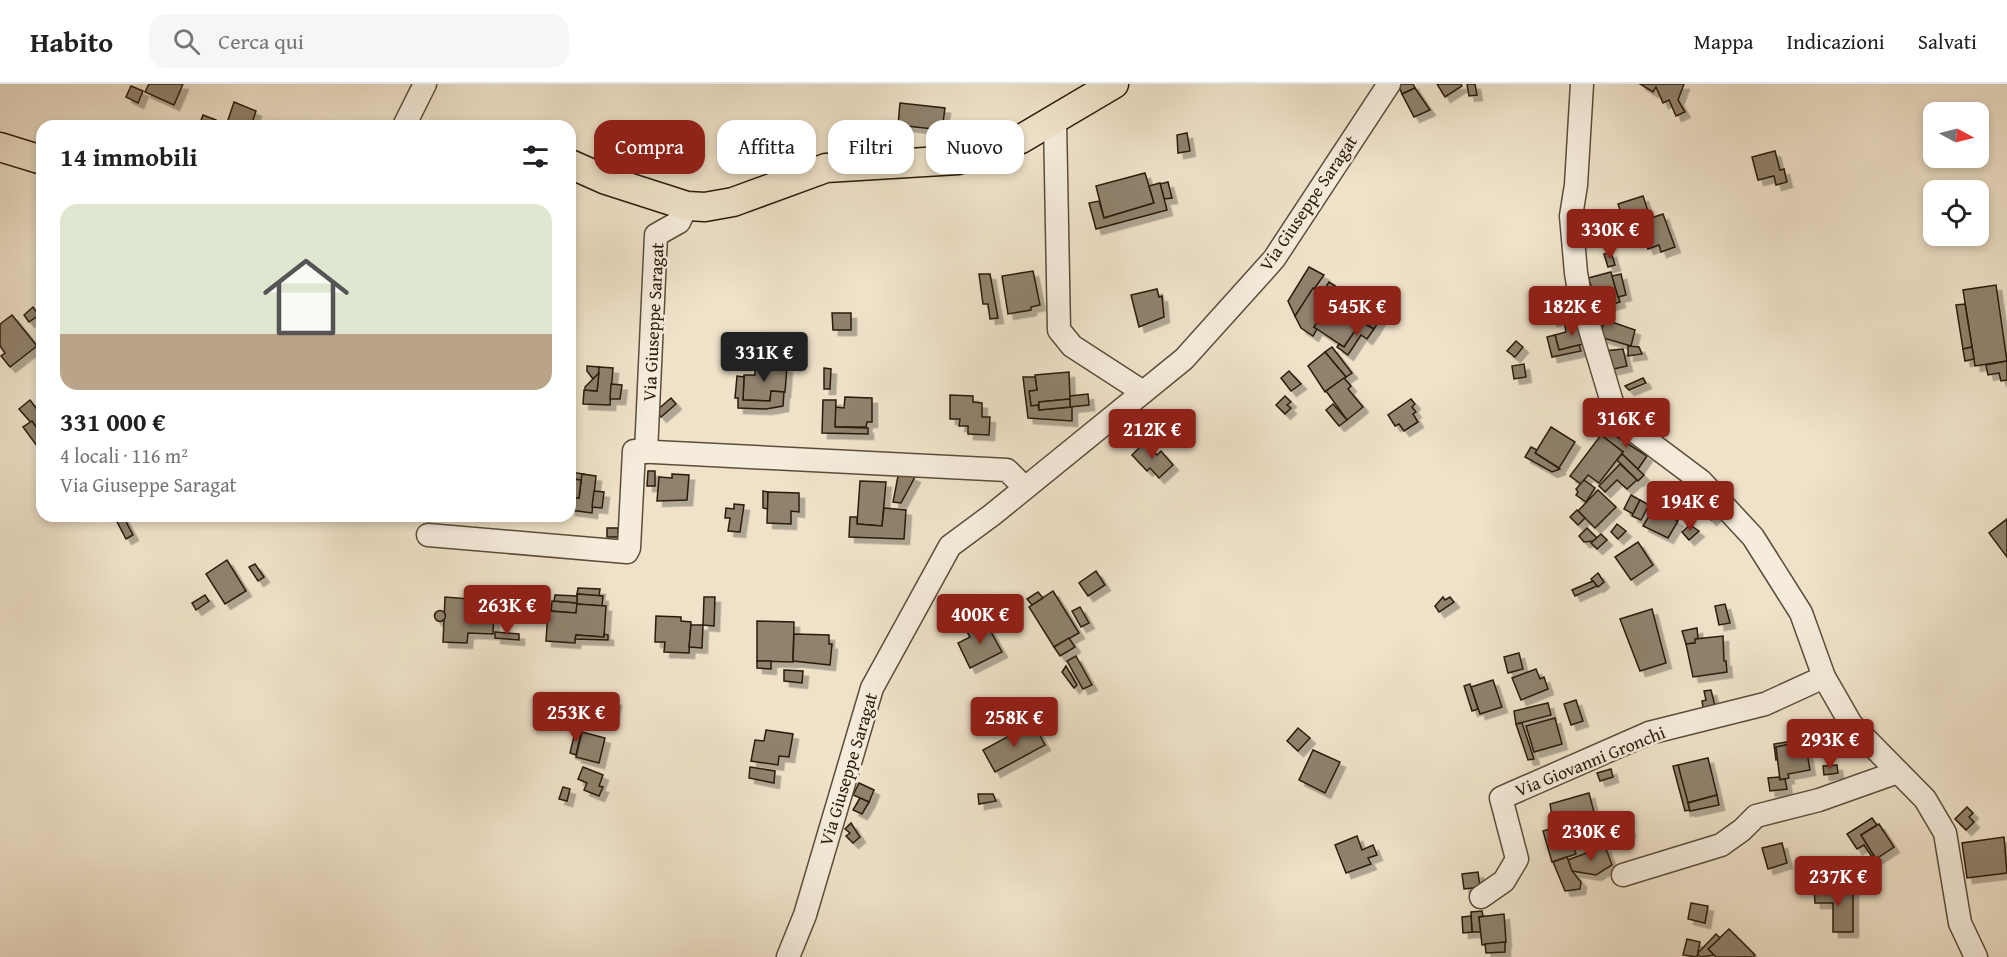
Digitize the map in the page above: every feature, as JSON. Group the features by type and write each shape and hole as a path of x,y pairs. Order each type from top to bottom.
{"main road":[{"path":"576,167 606,180 687,206 705,207 733,202 826,168 958,160 1021,139 1055,121 1114,84"},
{"path":"0,147 36,158"}],"street":[{"path":"407,120 425,84"},
{"name":"Via Giuseppe Saragat","path":"788,957 806,915 872,688 950,546 1184,359 1274,259 1389,84"},
{"path":"1582,84 1576,185 1571,216 1576,273 1580,296 1615,412 1637,434 1701,481 1753,537 1802,613 1824,677 1851,724 1925,799 1945,832 1960,923 1976,957"},
{"path":"1055,121 1059,330 1072,346 1143,392"},
{"name":"Via Giuseppe Saragat","path":"428,535 627,552 630,548 640,451 656,236 679,222 687,206"},
{"path":"640,451 1007,470 1025,488"},
{"name":"Via Giovanni Gronchi","path":"1481,897 1504,881 1517,859 1501,798 1649,733 1765,704 1824,677"},
{"path":"1623,875 1721,845 1742,830 1756,816 1819,800 1898,772"}],"building":[{"path":"149,84 183,84 174,105 145,92"},
{"path":"1398,84 1413,84 1415,88 1402,94"},
{"path":"1437,84 1461,84 1462,86 1445,97"},
{"path":"1467,84 1475,84 1477,95 1469,96"},
{"path":"1640,84 1684,84 1678,100 1685,112 1676,116 1669,100 1663,103 1656,87 1653,92"},
{"path":"131,86 143,91 138,103 126,97"},
{"path":"1415,88 1430,110 1414,117 1402,94"},
{"path":"234,102 256,111 253,120 228,120"},
{"path":"900,103 945,108 943,120 926,120 926,128 914,127 914,120 898,120"},
{"path":"203,115 216,120 201,120"},
{"path":"1187,133 1190,151 1178,153 1177,135"},
{"path":"1775,151 1780,170 1784,169 1787,182 1776,185 1774,176 1758,180 1752,157"},
{"path":"1145,173 1154,203 1104,218 1096,186"},
{"path":"1168,182 1172,198 1164,199 1160,184"},
{"path":"1160,183 1167,210 1096,229 1089,203 1099,201 1104,218 1154,203 1149,186"},
{"path":"1643,196 1648,211 1623,219 1618,204"},
{"path":"1663,214 1675,247 1661,252 1659,245 1648,249 1639,222"},
{"path":"1611,252 1615,265 1608,267 1604,254"},
{"path":"1309,267 1324,275 1295,316 1288,301"},
{"path":"1033,271 1040,305 1031,307 1031,310 1008,314 1002,276"},
{"path":"1611,272 1620,302 1600,308 1588,278"},
{"path":"979,274 990,274 998,318 990,319 988,304 983,304"},
{"path":"1621,274 1626,295 1618,297 1612,276"},
{"path":"1329,282 1382,316 1374,329 1331,300 1314,327 1317,329 1313,336 1301,328 1295,316 1313,288 1322,293"},
{"path":"1996,285 2007,361 1975,366 1963,290"},
{"path":"1157,289 1159,297 1162,296 1164,317 1139,327 1131,295"},
{"path":"1331,300 1362,321 1344,347 1314,327"},
{"path":"1965,304 1972,347 1963,349 1956,305"},
{"path":"33,307 36,311 36,317 29,322 24,315"},
{"path":"1564,310 1566,318 1552,321 1550,313"},
{"path":"832,313 851,313 851,330 833,330"},
{"path":"12,315 36,345 10,367 1,356 5,353 0,346 0,324"},
{"path":"1609,321 1635,330 1631,346 1600,337 1604,322"},
{"path":"1361,322 1374,329 1367,339 1361,335 1348,355 1337,347 1339,344 1344,347"},
{"path":"1583,322 1588,343 1559,350 1555,335 1566,332 1565,326"},
{"path":"1555,335 1559,350 1579,345 1581,351 1552,357 1547,337"},
{"path":"1516,341 1523,347 1515,357 1507,351"},
{"path":"1628,346 1639,347 1642,354 1628,356"},
{"path":"1332,347 1352,373 1346,377 1325,352"},
{"path":"1972,347 1974,359 1965,361 1963,349"},
{"path":"1623,349 1627,366 1609,370 1604,351"},
{"path":"1325,352 1346,377 1325,392 1308,366"},
{"path":"2007,361 2007,380 2001,381 1999,373 1988,375 1986,365"},
{"path":"1524,364 1526,377 1514,379 1512,366"},
{"path":"755,365 787,367 785,392 771,391 770,401 743,400 744,375 755,375"},
{"path":"587,366 599,367 599,373 593,379 587,371"},
{"path":"599,367 613,368 610,405 583,404 584,390 597,391"},
{"path":"824,368 831,369 830,389 824,389"},
{"path":"1289,371 1301,384 1291,391 1281,378"},
{"path":"1069,372 1070,399 1039,402 1039,405 1031,406 1029,391 1037,390 1035,375"},
{"path":"599,373 597,391 585,390 585,387"},
{"path":"737,376 744,377 743,400 770,401 771,391 784,392 783,406 766,409 738,408 738,398 735,398"},
{"path":"1023,377 1035,377 1037,390 1029,391 1031,406 1038,405 1039,410 1072,407 1072,421 1028,418"},
{"path":"1344,378 1351,386 1348,389 1363,407 1347,420 1326,391"},
{"path":"1643,378 1646,383 1629,390 1625,386"},
{"path":"611,384 622,385 620,399 610,399"},
{"path":"1088,394 1089,405 1070,407 1070,396"},
{"path":"950,395 973,396 973,402 982,403 982,417 990,417 989,435 968,434 968,426 959,426 960,419 950,419"},
{"path":"1285,396 1291,402 1287,405 1291,408 1285,414 1276,405"},
{"path":"845,397 872,398 872,422 867,422 866,427 835,427 835,407 844,408"},
{"path":"671,398 676,404 661,417 656,411"},
{"path":"1070,399 1070,407 1039,410 1039,402"},
{"path":"1411,399 1415,404 1412,407 1416,412 1413,414 1418,422 1404,431 1399,424 1395,426 1388,415"},
{"path":"30,400 36,408 36,428 19,409"},
{"path":"823,400 836,400 835,427 868,428 868,434 822,433"},
{"path":"1333,404 1347,420 1339,426 1326,410"},
{"path":"32,421 36,427 36,445 23,427"},
{"path":"1551,427 1575,442 1559,468 1535,453"},
{"path":"1605,429 1647,456 1638,469 1622,454 1623,452 1601,435"},
{"path":"1601,435 1623,452 1599,483 1588,475 1581,484 1570,476"},
{"path":"1145,442 1157,455 1161,451 1173,465 1159,478 1150,468 1147,471 1132,455"},
{"path":"1531,447 1537,450 1535,453 1560,469 1552,472 1525,457"},
{"path":"1622,454 1644,475 1638,481 1617,460"},
{"path":"1620,464 1637,480 1627,489 1617,480 1605,492 1599,486"},
{"path":"648,471 655,471 655,486 647,486"},
{"path":"899,471 915,477 901,503 893,502"},
{"path":"576,473 584,474 581,480 576,479"},
{"path":"582,474 596,476 592,513 576,511 576,498 579,498"},
{"path":"672,474 689,475 687,500 657,501 659,477 672,478"},
{"path":"576,479 581,480 579,498 576,498"},
{"path":"1584,480 1595,488 1586,502 1576,495 1578,492 1576,489"},
{"path":"860,481 886,482 882,526 857,524"},
{"path":"1685,482 1704,498 1691,514 1672,498"},
{"path":"1659,488 1673,496 1691,514 1688,520 1651,500"},
{"path":"1598,490 1616,507 1595,528 1578,511"},
{"path":"594,491 604,492 602,508 592,507"},
{"path":"763,491 768,492 768,509 763,508"},
{"path":"768,492 799,493 799,512 791,511 791,524 767,523"},
{"path":"1631,495 1640,500 1633,514 1624,509"},
{"path":"1640,500 1649,505 1641,520 1632,516"},
{"path":"734,504 744,505 740,532 728,531 730,518 725,518 726,508 734,509"},
{"path":"1706,505 1716,515 1711,520 1701,509"},
{"path":"884,508 906,510 904,539 849,537 850,517 857,517 857,524 882,526"},
{"path":"1654,508 1678,521 1668,538 1643,526"},
{"path":"1577,510 1585,518 1578,525 1570,517"},
{"path":"2007,519 2007,557 1989,533"},
{"path":"117,522 126,522 133,535 126,539"},
{"path":"1617,524 1626,531 1618,539 1611,532"},
{"path":"1690,525 1699,531 1689,540 1682,532"},
{"path":"607,528 618,528 618,537 607,537"},
{"path":"1587,528 1597,538 1584,542 1579,536"},
{"path":"1601,534 1607,540 1597,549 1591,543"},
{"path":"1638,542 1653,565 1631,580 1615,557"},
{"path":"227,560 246,591 225,604 206,574"},
{"path":"255,564 264,577 258,581 249,567"},
{"path":"1096,571 1105,585 1088,596 1079,583"},
{"path":"1598,573 1604,582 1598,587 1591,579"},
{"path":"1593,581 1597,586 1575,596 1572,590"},
{"path":"471,587 498,590 497,605 494,605 495,592 471,591"},
{"path":"578,588 600,589 599,596 577,594"},
{"path":"471,591 495,592 493,634 468,633 467,643 443,642 445,597 470,599"},
{"path":"1053,591 1079,633 1054,647 1029,607"},
{"path":"1038,592 1043,598 1032,605 1027,599"},
{"path":"577,594 603,596 602,606 577,604 576,613 551,611 552,601 577,603"},
{"path":"205,595 209,601 196,610 192,603"},
{"path":"555,595 577,596 577,603 554,601"},
{"path":"704,597 715,597 714,626 703,625"},
{"path":"1443,597 1445,600 1450,597 1454,602 1439,612 1435,606"},
{"path":"577,604 606,606 604,637 576,635 575,643 546,641 548,611 576,613"},
{"path":"1725,604 1730,623 1719,625 1715,606"},
{"path":"1080,607 1089,623 1081,627 1072,611"},
{"path":"1652,609 1666,663 1640,671 1620,619"},
{"path":"440,610 446,616 440,622 434,616"},
{"path":"656,616 681,617 681,621 691,622 689,653 664,652 665,642 655,642"},
{"path":"757,621 794,622 793,662 757,661"},
{"path":"985,621 1002,652 970,668 958,643 970,637 967,632"},
{"path":"691,625 703,625 702,648 689,647"},
{"path":"1697,628 1698,639 1695,643 1686,644 1682,631"},
{"path":"495,632 519,634 519,640 495,638"},
{"path":"604,634 608,635 608,640 575,639 576,635 604,637"},
{"path":"794,634 829,635 829,644 832,644 830,665 793,661"},
{"path":"1723,636 1727,672 1693,677 1686,644 1695,643 1695,639"},
{"path":"1069,638 1075,647 1060,656 1054,647"},
{"path":"1519,653 1523,669 1508,673 1504,657"},
{"path":"1076,656 1092,685 1083,689 1067,661"},
{"path":"757,661 771,661 771,669 757,668"},
{"path":"1066,666 1077,685 1074,688 1062,672"},
{"path":"1536,669 1540,679 1544,677 1548,689 1521,700 1512,678"},
{"path":"784,670 803,671 802,683 784,681"},
{"path":"1493,680 1502,707 1480,714 1471,687"},
{"path":"1470,684 1478,709 1472,711 1464,686"},
{"path":"1711,690 1716,710 1704,713 1702,701 1706,700 1704,691"},
{"path":"607,698 616,700 613,715 603,713"},
{"path":"1576,700 1583,721 1571,725 1564,704"},
{"path":"1548,703 1551,715 1516,724 1514,711"},
{"path":"1555,718 1562,744 1534,752 1526,726"},
{"path":"1033,723 1045,745 995,772 983,750"},
{"path":"1522,723 1534,759 1528,760 1516,724"},
{"path":"1298,728 1310,738 1298,751 1287,741"},
{"path":"766,730 793,734 789,757 779,756 778,765 751,761 755,740 764,741"},
{"path":"575,732 581,733 576,755 570,753"},
{"path":"582,732 605,738 599,763 576,757"},
{"path":"1804,739 1805,741 1776,747 1779,759 1776,760 1774,744"},
{"path":"1805,741 1810,770 1788,774 1789,778 1780,780 1776,747"},
{"path":"1313,750 1340,762 1325,793 1299,780"},
{"path":"1708,758 1717,795 1686,803 1678,765"},
{"path":"1678,765 1690,810 1685,811 1673,766"},
{"path":"1837,765 1838,773 1824,775 1823,766"},
{"path":"583,767 603,775 599,786 603,787 599,796 584,790 587,783 578,779"},
{"path":"750,767 775,771 774,783 749,778"},
{"path":"1611,769 1613,777 1600,781 1597,773"},
{"path":"1779,777 1780,780 1785,779 1787,789 1770,791 1768,778"},
{"path":"859,783 874,790 869,802 853,795"},
{"path":"563,787 570,789 567,801 559,799"},
{"path":"1589,793 1596,820 1554,828 1550,804"},
{"path":"978,794 993,794 996,801 979,804"},
{"path":"1717,795 1719,805 1690,811 1688,803"},
{"path":"860,798 869,802 862,814 853,810"},
{"path":"1967,807 1973,813 1969,817 1974,822 1966,830 1955,819"},
{"path":"1872,818 1877,825 1861,835 1876,859 1874,860 1864,845 1857,849 1847,834"},
{"path":"1627,821 1630,832 1616,835 1614,824"},
{"path":"851,823 860,837 853,843 846,836 850,833 845,829"},
{"path":"1567,824 1576,854 1552,862 1543,831"},
{"path":"1603,824 1605,831 1613,829 1615,838 1575,849 1570,834"},
{"path":"1879,824 1894,847 1876,859 1861,835"},
{"path":"1357,836 1362,850 1373,845 1377,855 1368,858 1371,864 1346,873 1335,845"},
{"path":"2004,837 2007,873 1967,878 1962,843"},
{"path":"1782,843 1787,863 1768,869 1762,848"},
{"path":"1605,846 1612,865 1596,875 1572,871 1568,860"},
{"path":"1567,857 1572,871 1581,882 1580,889 1565,891 1553,862"},
{"path":"1478,872 1480,887 1464,889 1462,874"},
{"path":"1810,876 1822,876 1822,888 1810,888"},
{"path":"1825,877 1848,877 1848,884 1825,883"},
{"path":"1814,888 1853,888 1853,932 1833,932 1833,903 1815,903"},
{"path":"1691,903 1708,906 1705,923 1688,919"},
{"path":"1482,911 1483,916 1479,917 1481,932 1472,932 1471,912"},
{"path":"1504,914 1506,942 1482,945 1479,917"},
{"path":"1471,916 1472,932 1463,933 1462,917"},
{"path":"1729,929 1755,955 1753,957 1716,957 1708,949"},
{"path":"1716,934 1720,938 1708,949 1714,955 1701,957 1697,954"},
{"path":"1687,939 1700,942 1697,957 1683,955"},
{"path":"1505,942 1505,952 1486,953 1485,944"}]}
